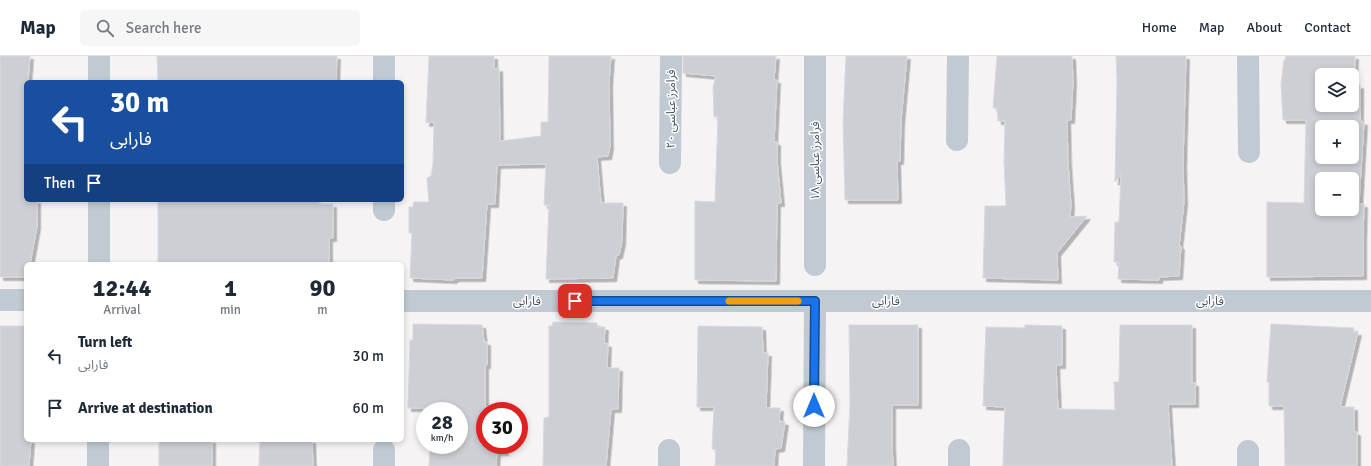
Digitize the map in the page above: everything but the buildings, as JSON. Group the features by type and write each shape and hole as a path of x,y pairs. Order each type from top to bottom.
{"street":[{"path":"99,56 99,80"},
{"path":"384,56 384,80"},
{"name":"فرامرز عباسی ۲۰","path":"670,163 671,56"},
{"name":"فرامرز عباسی ۱۸","path":"815,56 815,265"},
{"path":"957,140 958,56"},
{"path":"1248,56 1249,152"},
{"path":"99,202 99,262"},
{"path":"0,300 24,300"},
{"name":"فارابی","path":"404,301 1371,301"},
{"path":"814,466 815,301"},
{"path":"98,442 98,466"}],"slow traffic":[{"path":"729,301 798,301"}],"route":[{"path":"575,301 815,301 814,406"}]}
